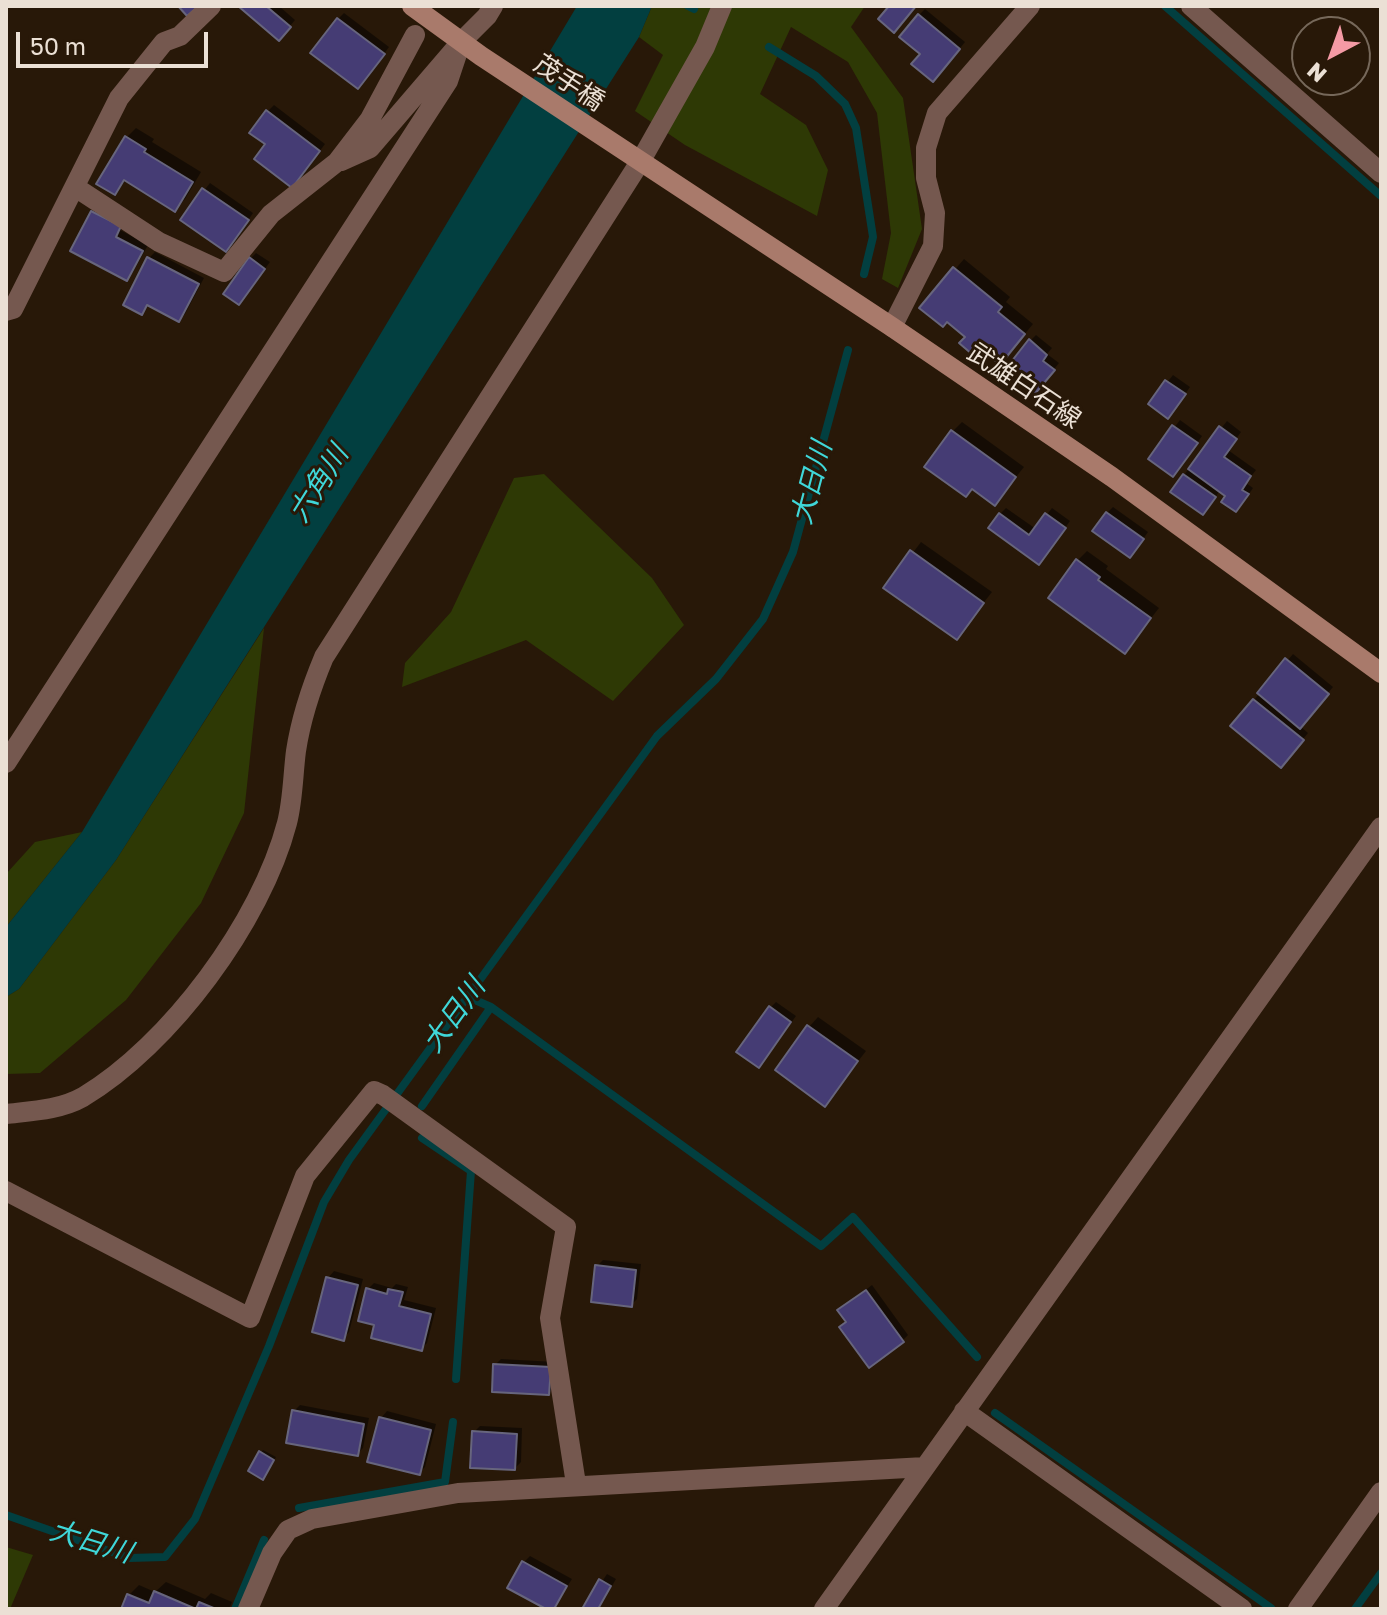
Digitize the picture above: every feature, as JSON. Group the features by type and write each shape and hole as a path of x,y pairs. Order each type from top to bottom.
{"main road":[{"path":"412,6 461,42"},
{"name":"茂手橋","path":"461,42 634,158"},
{"name":"武雄白石線","path":"634,158 892,327 1112,477 1381,673"}],"street":[{"path":"6,311 13,309 119,98 164,42 180,36 211,6"},
{"path":"337,162 370,148 493,6"},
{"path":"6,1114 50,1109 81,1098 120,1070 198,991 229,950 267,881 287,822 306,701 324,657 705,47 722,6"},
{"path":"892,327 933,246 935,213 926,178 926,148 937,113 1030,6"},
{"path":"1191,6 1381,173"},
{"path":"75,187 159,242 224,272 271,214 337,162 370,119 415,35"},
{"path":"6,763 448,81 461,42"},
{"path":"824,1609 1381,827"},
{"path":"6,1191 250,1318 305,1176 374,1091 392,1100 566,1227 550,1318 576,1484"},
{"path":"964,1411 1242,1609"},
{"path":"248,1609 272,1553 288,1530 312,1519 458,1493 576,1484 925,1467"},
{"path":"1298,1609 1381,1492"}],"green space":[{"path":"652,6 865,6 851,27 903,98 922,229 898,288 882,279 891,233 877,113 848,62 791,27 760,94 806,125 828,170 817,216 685,145 635,111 663,55 639,37"},
{"path":"544,474 652,578 684,625 613,701 526,640 402,687 405,663 451,612 514,478"},
{"path":"264,628 244,813 201,903 126,1000 40,1073 6,1074 6,997 19,989 116,860"},
{"path":"82,832 6,927 6,874 35,842"},
{"path":"6,1547 33,1555 10,1609 6,1609"}],"water":[{"name":"六角川","path":"577,6 652,6 639,37 116,860 19,989 6,997 6,927 82,832"}],"building":[{"path":"178,6 199,6 187,16"},
{"path":"238,6 266,6 291,27 279,41"},
{"path":"889,6 916,6 894,33 878,19"},
{"path":"918,14 960,49 933,82 911,64 920,54 899,37"},
{"path":"337,18 385,54 358,89 310,53"},
{"path":"266,110 320,151 292,188 254,159 265,144 249,133"},
{"path":"125,136 146,149 144,152 193,182 175,212 124,180 115,195 96,184"},
{"path":"202,188 249,220 226,252 180,220"},
{"path":"91,211 121,226 116,237 143,251 127,281 70,251"},
{"path":"147,257 199,284 179,322 147,305 142,315 123,305"},
{"path":"249,257 265,269 239,305 223,294"},
{"path":"953,267 1002,307 998,312 1025,334 1000,365 979,348 973,355 959,343 965,337 947,322 943,327 919,308"},
{"path":"1029,339 1047,355 1043,361 1055,370 1034,395 1004,371"},
{"path":"1165,380 1186,394 1168,419 1148,404"},
{"path":"1172,425 1198,443 1173,477 1148,459"},
{"path":"1219,426 1237,439 1224,457 1251,476 1242,490 1249,494 1236,512 1221,502 1225,496 1188,469"},
{"path":"951,430 1016,477 995,506 972,489 966,497 924,467"},
{"path":"1183,474 1216,497 1203,515 1170,492"},
{"path":"1106,512 1144,539 1130,558 1092,531"},
{"path":"999,513 1029,535 1045,513 1066,528 1039,565 988,528"},
{"path":"910,550 984,603 957,640 883,588"},
{"path":"1076,559 1100,577 1098,580 1151,618 1125,654 1048,598"},
{"path":"1285,658 1329,694 1300,729 1257,693"},
{"path":"1253,699 1304,740 1281,768 1230,726"},
{"path":"769,1006 791,1022 759,1068 736,1052"},
{"path":"807,1025 858,1061 825,1107 775,1070"},
{"path":"595,1265 636,1270 632,1307 591,1302"},
{"path":"326,1277 358,1285 344,1341 312,1332"},
{"path":"366,1288 387,1294 388,1289 403,1292 399,1306 431,1314 422,1351 371,1338 374,1325 358,1321"},
{"path":"866,1290 904,1342 869,1368 839,1327 846,1322 837,1310"},
{"path":"493,1364 551,1367 549,1395 492,1392"},
{"path":"292,1410 364,1424 358,1456 286,1443"},
{"path":"379,1417 431,1430 420,1475 367,1462"},
{"path":"472,1431 517,1434 515,1470 470,1468"},
{"path":"259,1451 274,1460 263,1480 248,1471"},
{"path":"522,1561 567,1586 554,1609 546,1609 507,1588"},
{"path":"599,1579 611,1586 598,1609 582,1609"},
{"path":"154,1591 196,1609 121,1609 127,1594 149,1603"},
{"path":"199,1602 216,1609 196,1609"}],"waterway":[{"name":"大日川","path":"688,6 694,9"},
{"path":"1165,6 1381,196"},
{"name":"大日川","path":"769,47 816,76 845,104 856,128 873,237 864,274"},
{"name":"大日川","path":"6,1515 129,1558 165,1557 195,1519 269,1346 324,1202 349,1160 657,736 716,679 763,619 793,552 848,350"},
{"path":"468,997 491,1007 821,1246 853,1217 977,1357"},
{"path":"422,1106 491,1007"},
{"path":"422,1138 471,1171 456,1379"},
{"path":"995,1413 1271,1608"},
{"path":"299,1508 445,1482 453,1422"},
{"path":"235,1609 264,1540"},
{"path":"1355,1609 1381,1573"}]}
